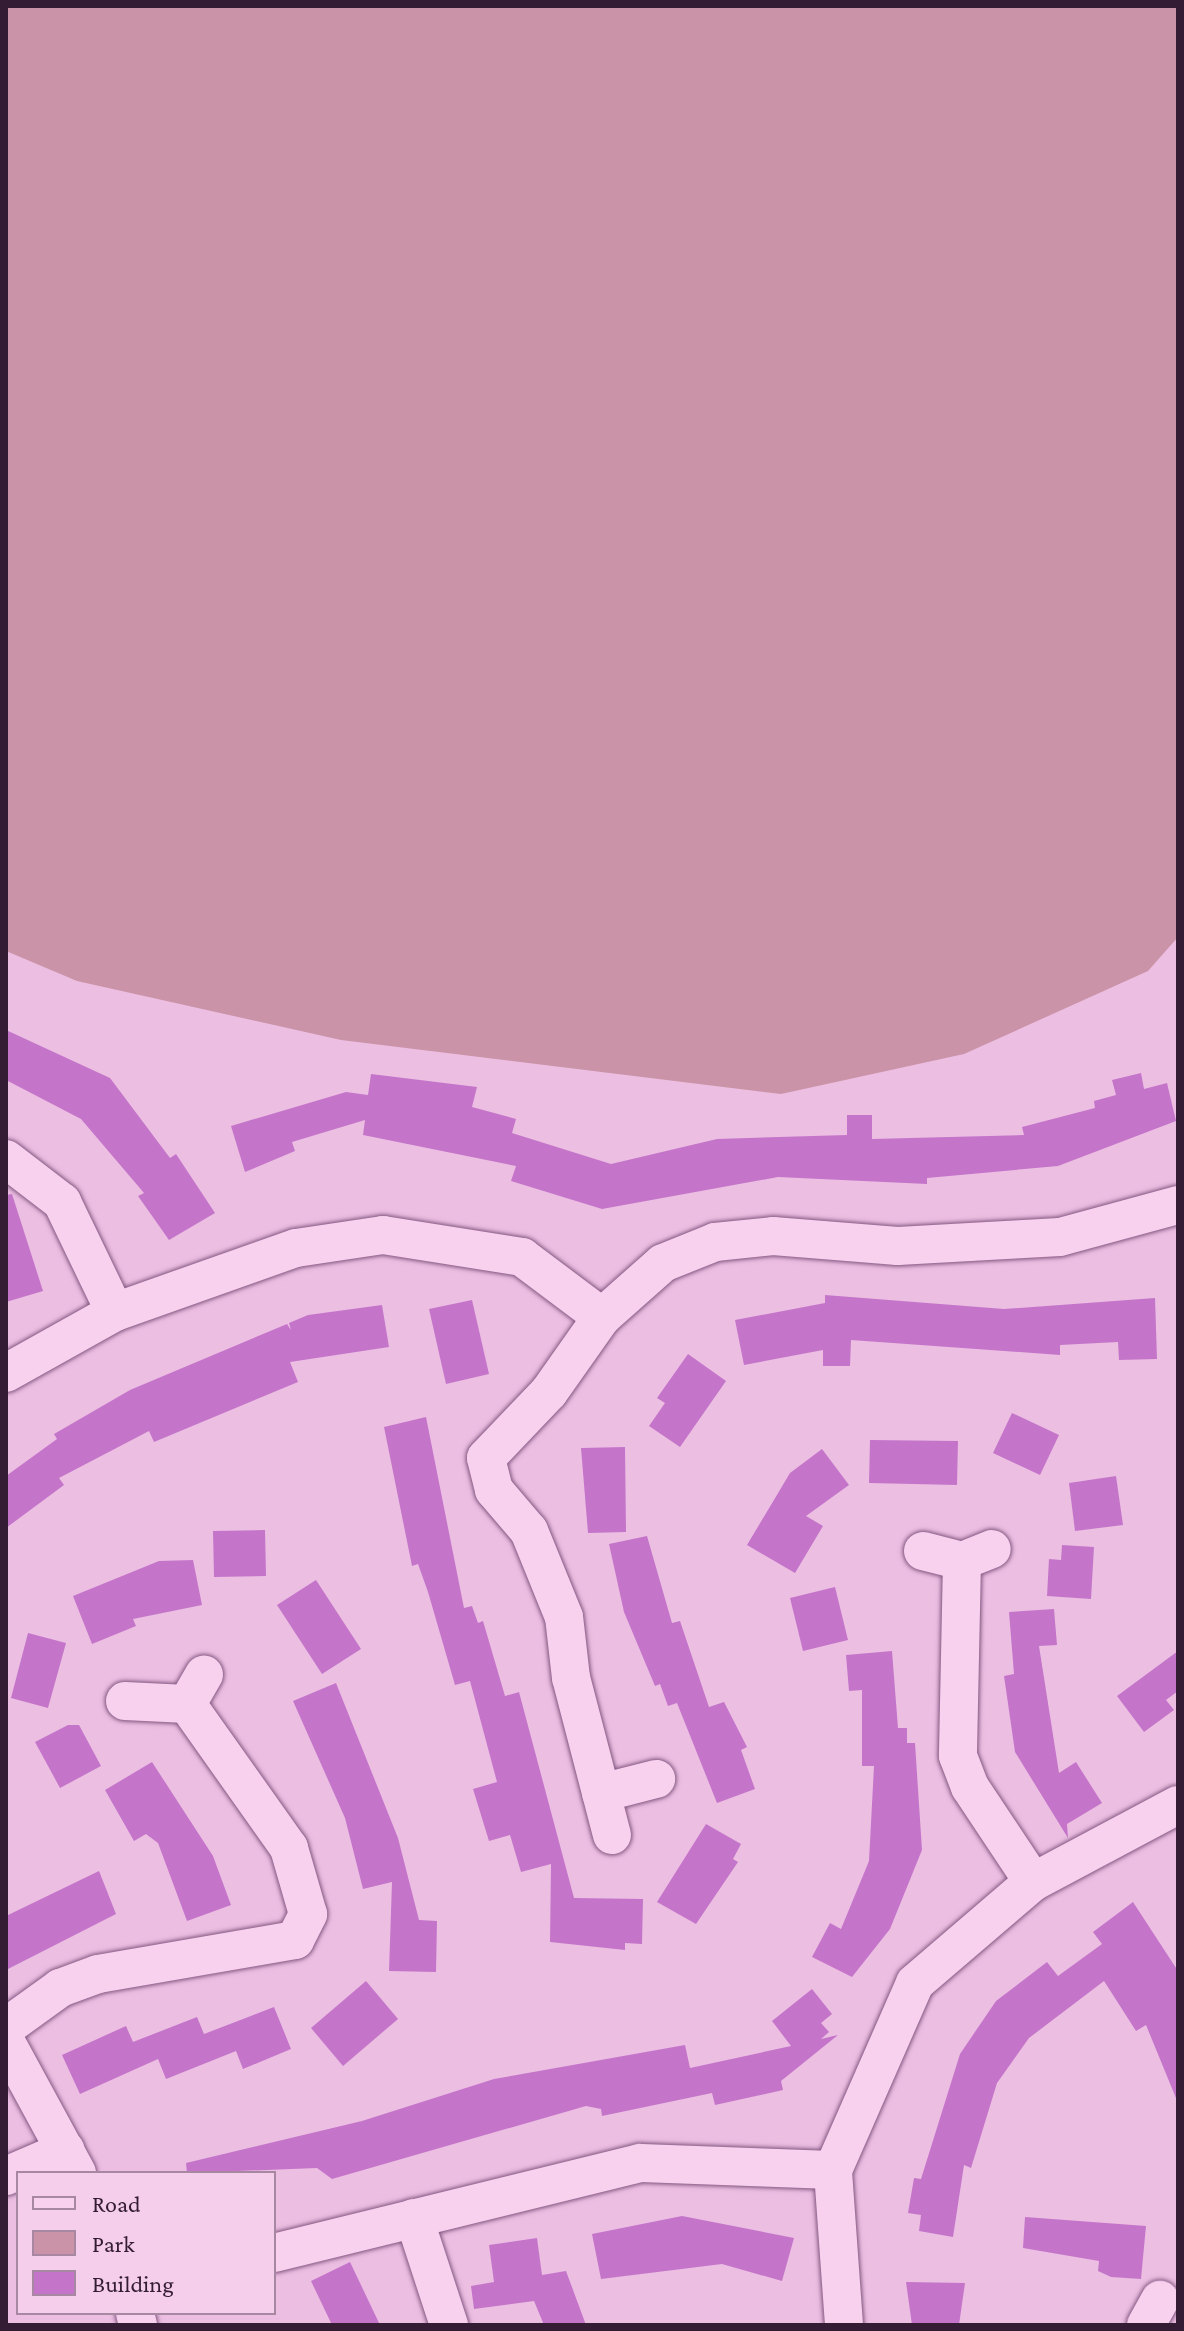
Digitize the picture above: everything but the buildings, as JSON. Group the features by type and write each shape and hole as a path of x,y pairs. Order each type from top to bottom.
{"street":[{"path":"6,1159 62,1202 115,1312"},
{"path":"612,1835 571,1678 564,1617 529,1531 494,1490 486,1458 549,1392 602,1317 663,1263 715,1242 773,1236 898,1246 1060,1237 1178,1205"},
{"path":"6,1373 115,1312 296,1248 383,1235 522,1257 602,1317"},
{"path":"923,1551 977,1555 958,1756 970,1787 1033,1882"},
{"path":"6,2027 60,1988 98,1974 295,1940 308,1914 289,1848 195,1689 125,1701"},
{"path":"601,1793 656,1779"},
{"path":"844,2325 833,2170 915,1983 1033,1882 1087,1848 1172,1824"},
{"path":"6,2042 71,2161 28,2171"},
{"path":"276,2252 640,2163 833,2170"},
{"path":"414,2218 449,2325"}],"green space":[{"path":"6,6 1178,6 1178,937 1148,971 964,1054 781,1094 341,1040 77,981 6,951"}]}
